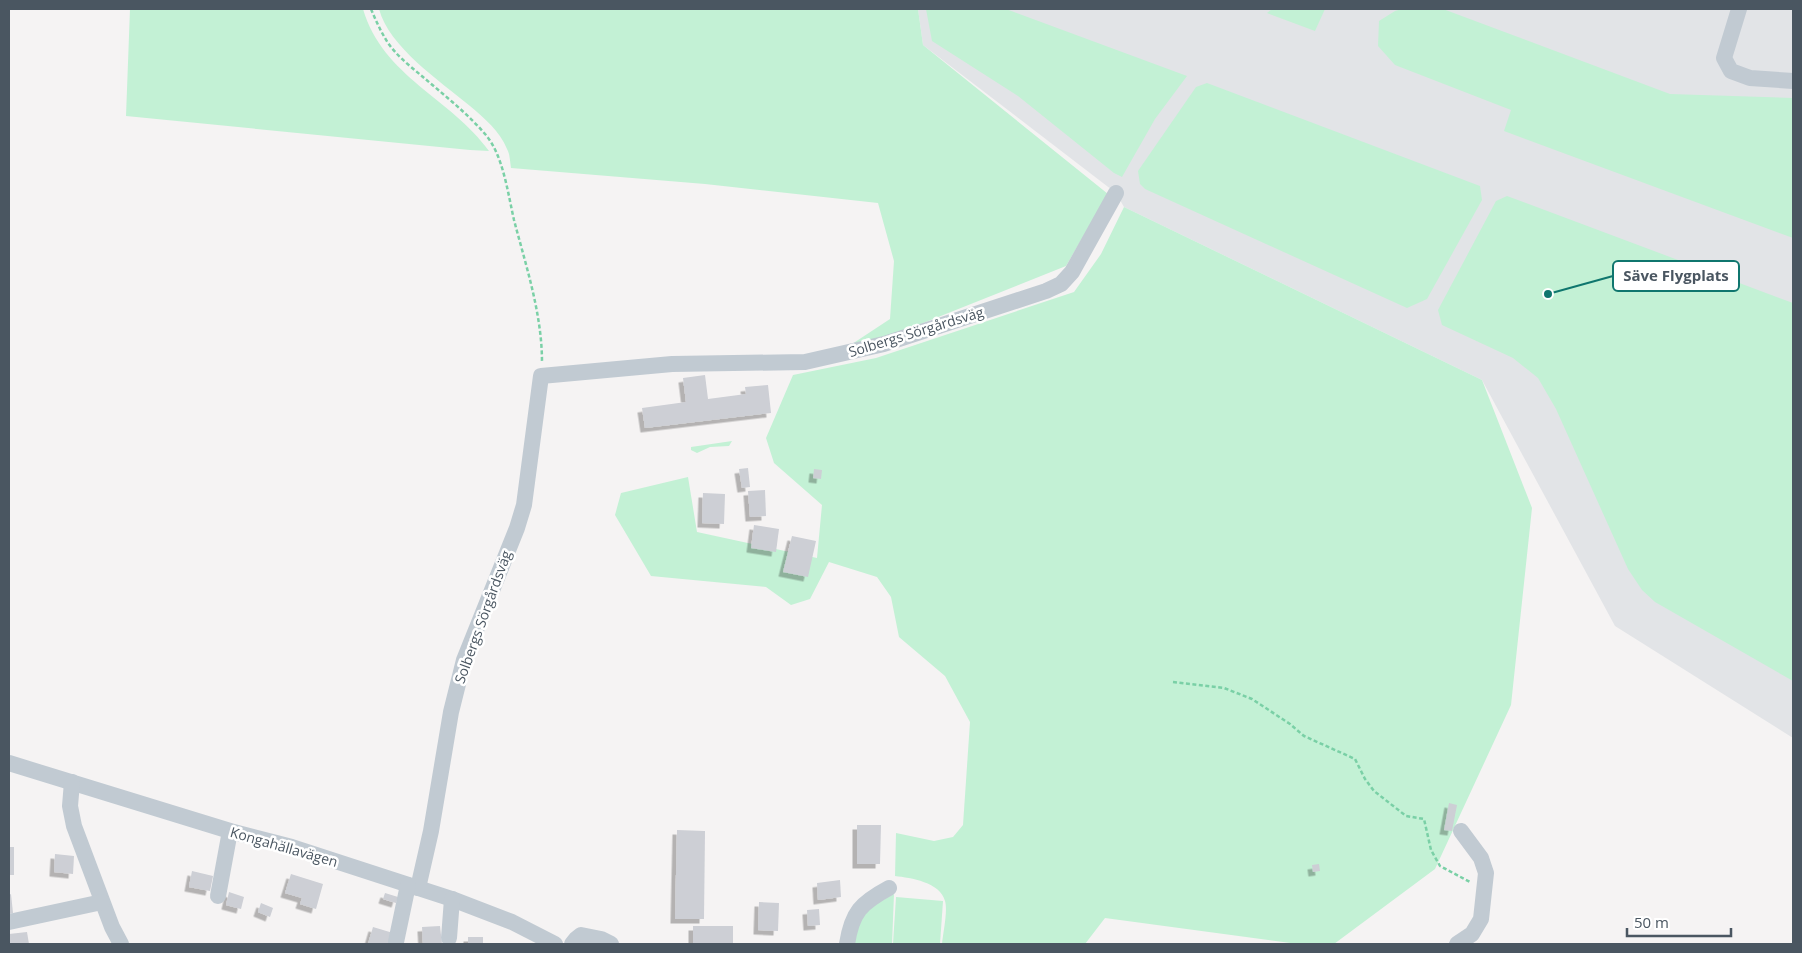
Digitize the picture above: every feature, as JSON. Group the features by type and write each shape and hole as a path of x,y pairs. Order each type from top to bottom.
{"street":[{"path":"1739,9 1724,58 1731,71 1750,78 1793,81"},
{"name":"Solbergs Sörgårdsväg","path":"396,942 431,831 451,712 464,660 524,504 541,376 672,364 805,362 884,344 1046,291 1061,284 1072,272 1116,193"},
{"name":"Kongahällavägen","path":"9,763 230,831 292,847 452,899 512,922 555,944"},
{"path":"72,782 70,806 72,820 112,927 122,944"},
{"path":"218,896 230,831"},
{"path":"1457,944 1472,934 1481,919 1486,873 1480,858 1462,831"},
{"path":"846,944 855,913 870,898 889,888"},
{"path":"449,938 452,899"},
{"path":"9,922 102,902"},
{"path":"572,944 581,935 601,939 611,944"}],"path":[{"path":"371,9 378,26 389,44 404,60 459,108 486,135 495,149 502,170 536,312 542,346 541,376"},
{"path":"1173,682 1224,688 1252,699 1290,724 1304,736 1356,760 1365,779 1374,791 1406,816 1424,819 1431,850 1440,866 1484,890"}],"shaded area":[{"path":"918,9 1793,9 1793,738 1615,626 1482,380 1124,207 1116,193 923,45"}],"green space":[{"path":"130,9 363,9 373,32 386,52 419,86 473,132 489,151 126,116"},
{"path":"379,9 918,9 923,45 1108,194 1066,266 893,335 849,346 890,319 894,261 878,203 705,184 511,168 508,151 496,131 481,115 404,50 393,37"},
{"path":"926,9 1006,9 1187,76 1155,119 1122,177 1114,173 1018,96 932,41"},
{"path":"1272,9 1325,9 1315,31 1267,13"},
{"path":"1402,9 1443,9 1670,94 1793,98 1793,238 1504,131 1511,110 1395,65 1378,46 1379,21"},
{"path":"1207,83 1480,186 1482,200 1427,299 1407,308 1145,189 1140,184 1138,171 1196,87"},
{"path":"1507,196 1793,303 1793,681 1655,602 1642,590 1628,569 1556,409 1538,378 1513,358 1442,325 1438,310 1496,201"},
{"path":"1124,207 1482,380 1532,508 1511,705 1435,869 1334,944 1298,944 1105,918 1085,944 942,944 946,916 945,901 937,889 931,885 895,876 896,833 934,841 953,837 963,825 970,722 945,676 899,637 891,597 877,577 829,562 810,599 791,605 766,587 651,576 615,515 621,493 688,477 697,532 817,558 822,505 774,463 766,438 793,375 876,358 1074,292 1101,254"},
{"path":"732,441 729,446 710,447 697,453 691,450 691,447"},
{"path":"894,894 892,944 850,944 863,911"},
{"path":"896,897 943,901 940,944 893,944"}],"building":[{"path":"705,375 708,399 746,394 745,387 768,385 771,413 645,428 642,408 686,402 683,378"},
{"path":"748,468 750,487 742,488 739,469"},
{"path":"814,469 822,470 821,479 813,478"},
{"path":"765,490 766,516 750,517 748,491"},
{"path":"703,493 725,494 724,524 702,523"},
{"path":"754,525 779,529 776,552 751,548"},
{"path":"792,536 816,541 808,577 783,572"},
{"path":"1449,803 1457,805 1452,831 1444,830"},
{"path":"857,825 881,825 880,864 857,864"},
{"path":"677,830 705,831 704,919 675,919"},
{"path":"9,847 14,847 14,875 9,875"},
{"path":"55,854 74,856 73,874 54,872"},
{"path":"1319,864 1320,871 1313,872 1312,865"},
{"path":"192,871 213,876 210,891 189,887"},
{"path":"291,874 323,884 316,909 300,904 302,898 285,893"},
{"path":"840,880 841,897 818,900 817,883"},
{"path":"229,892 244,897 241,909 226,905"},
{"path":"385,893 398,897 396,903 383,899"},
{"path":"11,894 13,913 9,914 9,895"},
{"path":"759,902 779,903 778,931 758,930"},
{"path":"261,903 273,908 270,917 258,912"},
{"path":"819,909 820,925 808,926 807,910"},
{"path":"440,926 442,944 423,944 422,927"},
{"path":"693,926 733,926 733,944 693,944"},
{"path":"373,927 393,933 390,944 368,944"},
{"path":"27,932 29,944 9,944 9,934"},
{"path":"468,937 483,937 483,944 468,944"}],"place":[{"name":"Säve Flygplats","path":"1548,294"}]}
